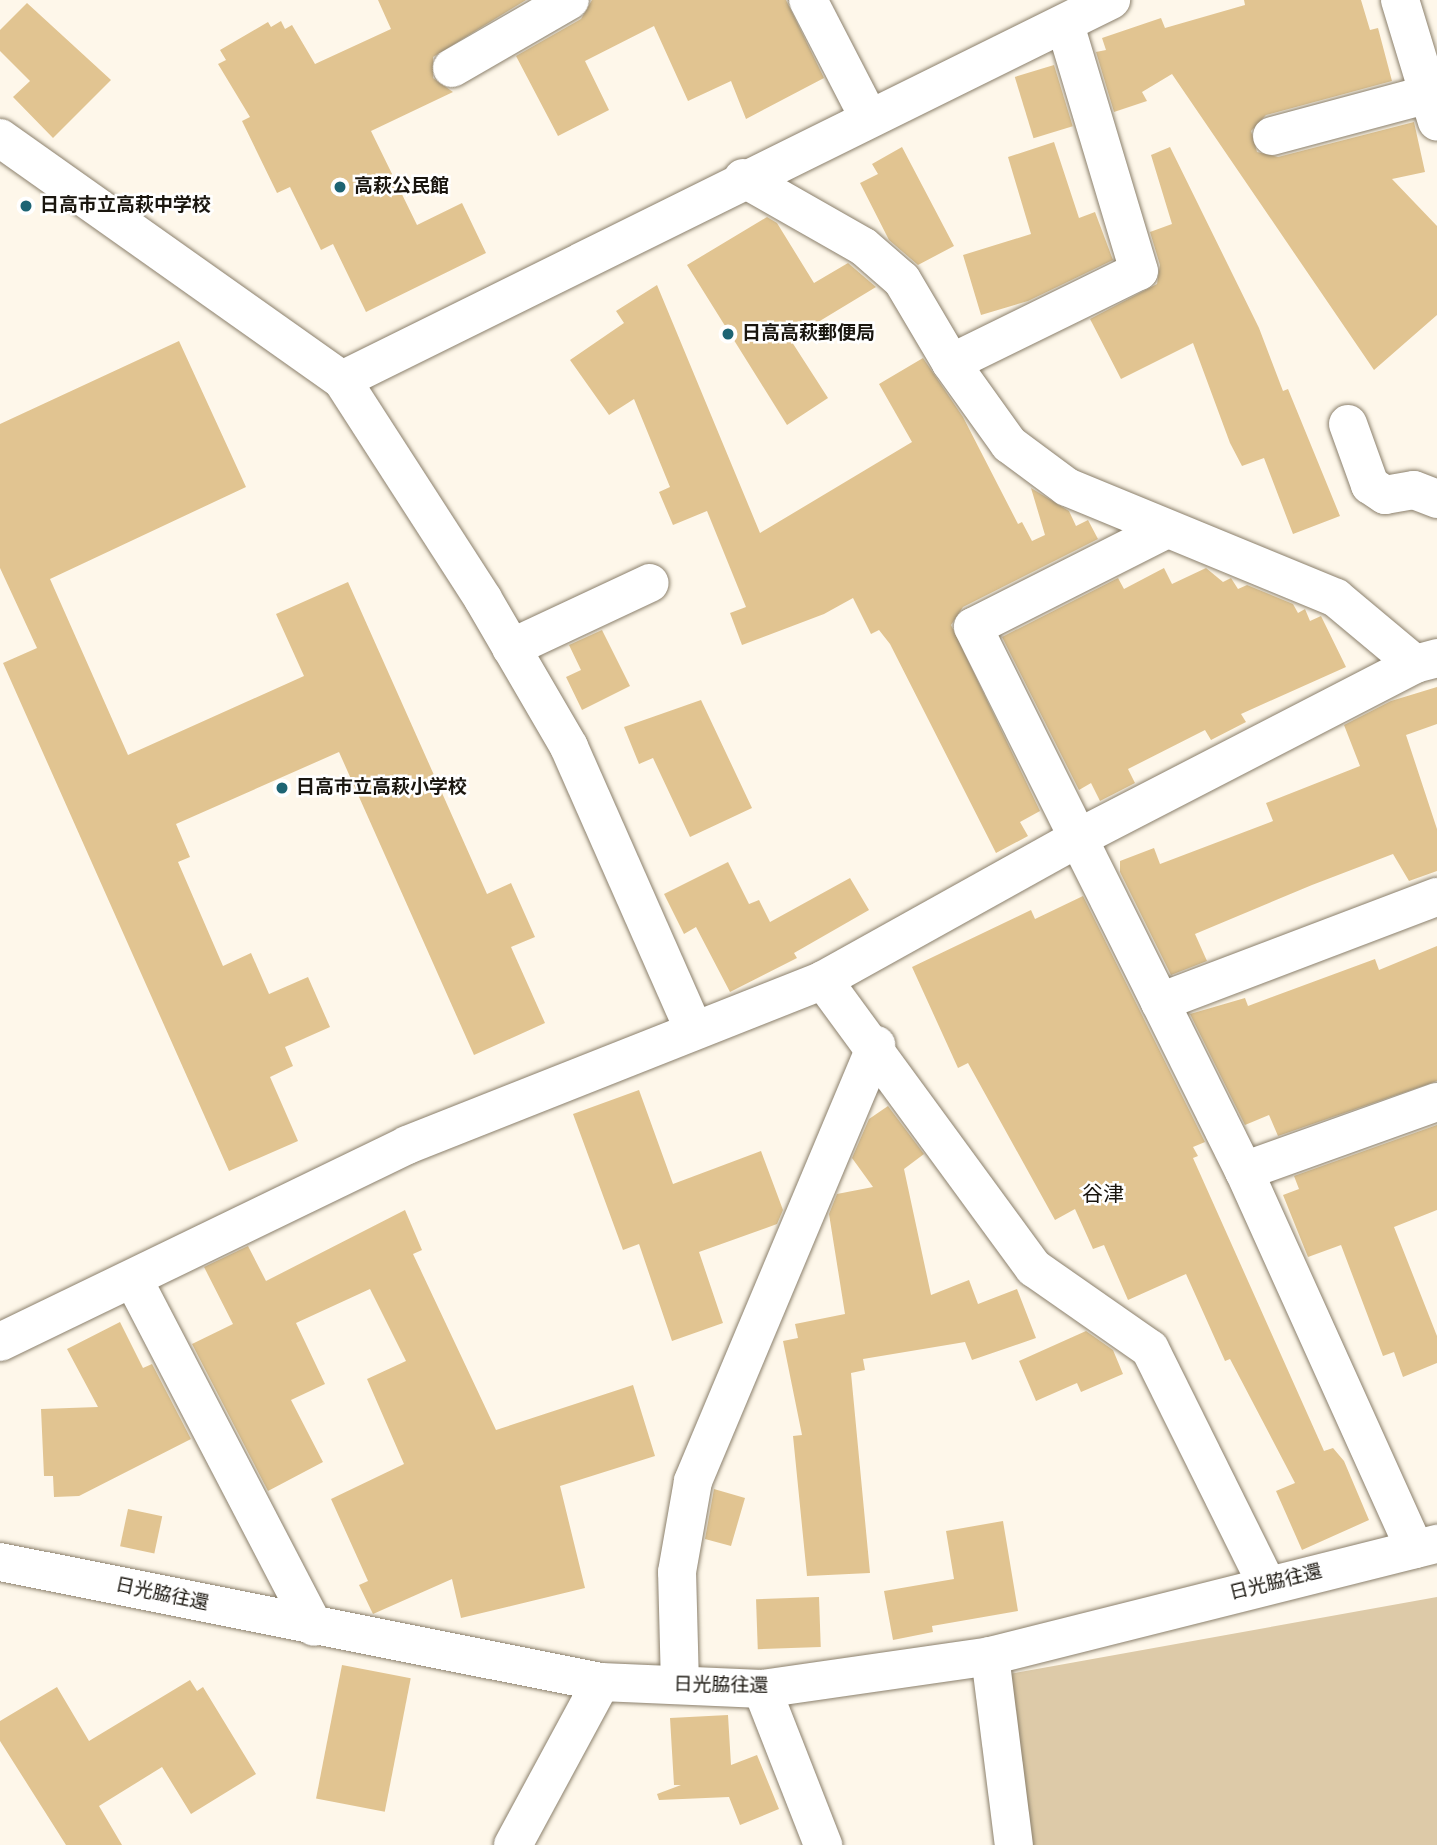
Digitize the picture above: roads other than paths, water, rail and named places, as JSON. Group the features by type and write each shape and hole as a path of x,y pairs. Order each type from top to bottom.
{"street":[{"path":"452,68 569,0"},
{"path":"808,0 869,118"},
{"path":"342,380 743,178 1111,0"},
{"path":"1272,136 1433,108 1401,0"},
{"path":"951,363 1139,271 1065,24"},
{"path":"0,138 342,380 511,648 569,747 693,1027"},
{"path":"0,1342 407,1145 693,1027 823,980 1080,837 1426,661 1336,598 1165,530 1067,487 1009,444 951,363 902,279 864,247 743,178"},
{"path":"1348,424 1370,485 1385,495 1414,490 1437,499"},
{"path":"1165,530 973,627 1080,837 1426,1546"},
{"path":"511,648 650,583"},
{"path":"1160,1002 1437,897"},
{"path":"823,980 876,1045 1034,1268 1150,1349 1267,1585"},
{"path":"680,1685 677,1572 693,1481 876,1045"},
{"path":"1244,1171 1437,1102"},
{"path":"133,1279 314,1627"},
{"name":"日光脇往還","path":"0,1562 314,1627 601,1682 762,1689 990,1656 1426,1546"},
{"path":"990,1656 1014,1845"},
{"path":"513,1845 601,1682"},
{"path":"762,1689 823,1845"}],"place":[{"name":"高萩公民館","path":"340,187"},
{"name":"日高市立高萩中学校","path":"26,206"},
{"name":"日高高萩郵便局","path":"728,334"},
{"name":"日高市立高萩小学校","path":"282,788"}],"district":[{"name":"谷津","path":"1103,1194"}]}
